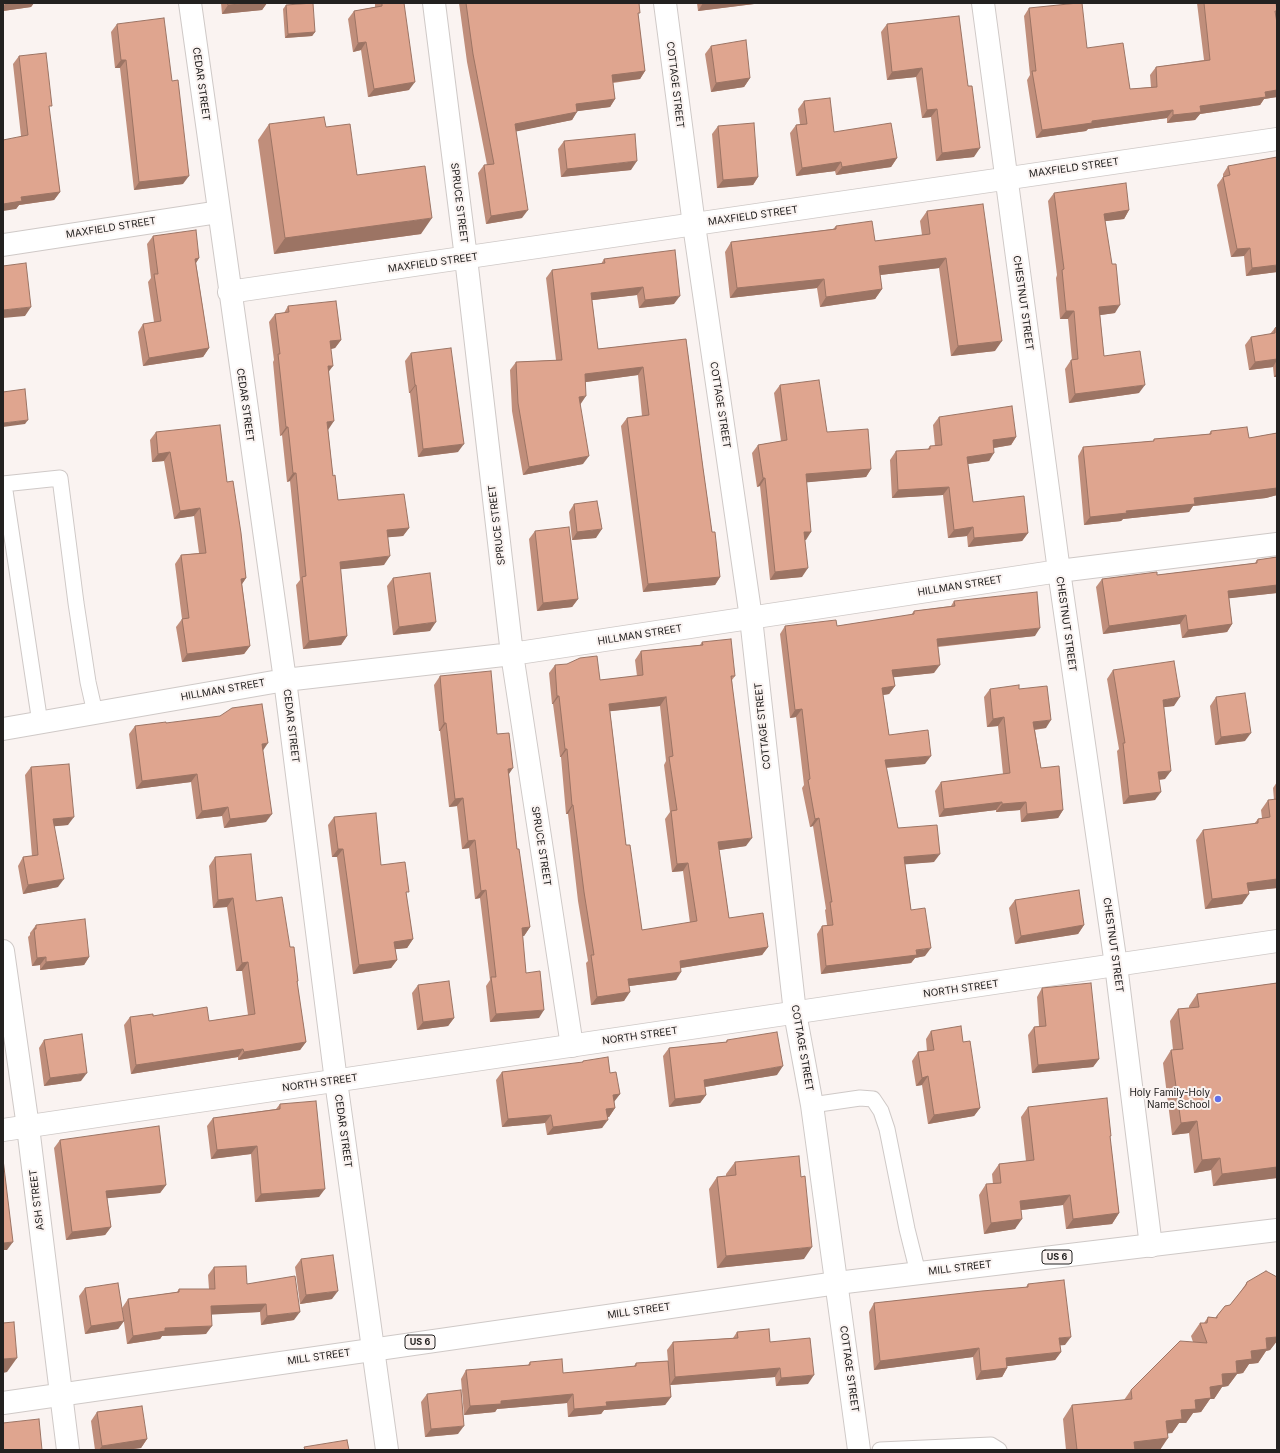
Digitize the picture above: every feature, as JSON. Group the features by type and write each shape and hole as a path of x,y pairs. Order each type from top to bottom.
{"street":[{"name":"CEDAR STREET","path":"190,3 229,292 285,680 336,1081 387,1450"},
{"name":"SPRUCE STREET","path":"434,3 466,258 512,654 572,1046"},
{"name":"COTTAGE STREET","path":"665,3 694,224 751,618 795,1013 812,1105 859,1450"},
{"name":"CHESTNUT STREET","path":"983,3 1059,571 1116,965 1152,1246"},
{"name":"MAXFIELD STREET","path":"229,292 1277,139"},
{"name":"MAXFIELD STREET","path":"3,245 219,212"},
{"name":"HILLMAN STREET","path":"3,729 285,680 512,654 1059,571 1277,544"},
{"name":"NORTH STREET","path":"3,1130 1277,942"},
{"name":"ASH STREET","path":"3,951 28,1127 68,1450"},
{"name":"MILL STREET","path":"3,1403 837,1283 1277,1230"}],"lane":[{"path":"40,723 4,484 60,478 76,603 94,713"},
{"path":"812,1105 860,1098 873,1099 881,1111 887,1129 907,1229 918,1273"},
{"path":"880,1450 991,1445 999,1450"}],"building":[{"path":"227,3 254,3 228,5"},
{"path":"313,3 315,32 288,34 286,5"},
{"path":"382,3 404,3 415,82 374,89 366,42 358,43 354,11 382,6"},
{"path":"466,3 639,3 640,13 638,13 645,71 612,75 615,99 576,104 577,112 515,124 528,210 491,216 484,165 494,164 473,54"},
{"path":"1082,3 1087,48 1123,43 1130,89 1157,87 1156,67 1210,60 1204,3 1276,3 1277,90 1265,92 1266,97 1200,106 1201,112 1173,115 1173,110 1092,121 1092,123 1042,130 1032,71 1036,71 1029,8"},
{"path":"959,16 968,86 972,86 980,148 942,153 937,109 927,110 922,68 892,72 887,24"},
{"path":"164,18 172,81 178,80 189,176 139,182 126,60 121,60 117,24"},
{"path":"746,40 750,78 716,83 711,46"},
{"path":"46,53 52,106 49,106 60,192 21,197 22,201 3,204 3,140 28,135 19,56"},
{"path":"830,98 834,132 891,123 897,158 842,167 841,162 802,168 796,125 807,124 804,101"},
{"path":"324,117 326,127 350,124 357,175 425,166 432,218 285,238 269,124"},
{"path":"754,123 758,177 723,180 718,126"},
{"path":"635,134 637,161 567,169 564,141"},
{"path":"1277,157 1277,265 1252,268 1250,248 1237,249 1223,177 1230,175 1228,166"},
{"path":"1126,183 1129,210 1104,214 1112,264 1116,264 1120,305 1099,307 1104,356 1140,351 1145,385 1075,394 1071,360 1078,359 1074,311 1066,311 1062,270 1064,269 1054,193"},
{"path":"983,204 1002,341 958,346 946,258 879,266 882,289 826,297 824,279 737,288 731,242 836,229 836,226 872,221 875,241 930,234 927,211"},
{"path":"196,230 199,258 195,259 209,348 149,358 143,324 161,321 154,274 158,274 153,236"},
{"path":"675,250 680,296 645,300 643,287 591,293 598,349 686,339 712,532 715,532 720,577 648,584 627,418 649,415 643,367 585,374 586,396 579,397 589,456 529,467 518,403 516,362 562,360 552,270 605,263 604,259"},
{"path":"26,263 31,307 3,310 3,266"},
{"path":"336,301 341,340 330,341 333,366 328,366 334,421 327,422 333,476 335,475 338,500 404,494 409,528 387,530 390,556 340,562 347,636 309,641 302,577 306,576 296,473 293,473 288,427 286,427 275,314 289,312 288,306"},
{"path":"1277,327 1277,359 1255,362 1251,337 1275,333 1275,328"},
{"path":"451,348 464,444 423,449 411,353"},
{"path":"819,380 827,432 868,429 871,469 806,474 811,532 804,532 808,568 775,572 765,478 763,478 758,445 787,440 780,385"},
{"path":"25,389 28,420 3,423 3,392"},
{"path":"1012,406 1016,437 993,440 994,453 967,457 973,502 1024,496 1028,533 974,538 973,527 954,530 949,487 898,490 896,451 930,449 930,446 942,445 939,417"},
{"path":"220,425 227,482 233,481 241,533 246,578 241,579 250,646 187,654 182,619 189,618 181,555 206,553 200,508 180,511 170,452 158,454 156,432"},
{"path":"1247,427 1249,438 1277,433 1277,488 1194,498 1195,504 1126,511 1127,513 1090,517 1083,447 1154,441 1154,439 1211,434 1211,431"},
{"path":"597,501 602,529 577,532 574,504"},
{"path":"569,527 578,599 543,603 535,531"},
{"path":"1277,557 1277,585 1228,591 1232,624 1188,630 1186,615 1109,626 1102,579 1157,572 1157,575 1257,563 1257,560"},
{"path":"430,573 436,622 399,627 393,578"},
{"path":"1037,592 1040,628 937,639 940,665 892,670 895,686 882,688 889,735 928,730 931,756 885,760 898,828 937,825 940,854 904,857 911,910 925,908 931,948 916,950 917,955 826,966 822,926 833,925 830,902 832,902 819,818 815,819 808,780 810,779 802,709 795,710 785,626 836,620 837,626 914,614 914,611 955,606 954,601"},
{"path":"731,639 735,676 731,676 752,838 718,842 729,918 763,913 768,947 680,961 681,972 628,979 630,992 597,997 591,955 594,955 572,805 567,749 565,749 559,696 557,696 555,665 567,664 580,658 597,656 600,680 643,675 641,651 703,645 702,642","holes":["666,697 673,756 669,757 677,810 671,811 677,864 688,863 697,921 642,930 630,845 626,845 609,704"]},
{"path":"1174,661 1180,697 1163,700 1171,771 1158,772 1161,792 1129,796 1123,743 1125,743 1113,670"},
{"path":"491,671 497,734 509,733 513,768 508,769 517,849 519,849 530,927 522,928 526,973 540,971 544,1010 496,1014 491,977 496,977 486,890 481,891 475,840 468,841 463,798 455,799 446,723 444,723 440,676"},
{"path":"1019,685 1019,689 1047,686 1051,720 1033,722 1041,768 1059,766 1063,810 1027,814 1026,802 1002,804 1002,802 944,809 941,782 1010,773 1004,717 993,719 990,689"},
{"path":"1245,693 1251,733 1221,737 1216,697"},
{"path":"262,704 268,743 262,744 272,814 230,819 228,807 202,811 197,774 142,781 135,726 220,716 232,708"},
{"path":"69,764 74,817 53,819 64,879 28,885 23,857 38,855 31,767"},
{"path":"1277,799 1277,879 1247,883 1249,894 1212,899 1203,830 1258,823 1258,819 1270,817 1268,800"},
{"path":"376,813 381,865 405,862 409,892 406,892 413,939 394,942 397,960 359,965 343,849 338,849 334,817"},
{"path":"251,854 256,901 282,897 290,947 294,947 297,981 306,1042 244,1052 243,1049 136,1065 130,1017 153,1014 153,1016 207,1007 209,1021 255,1014 248,962 242,963 233,898 218,900 215,857"},
{"path":"1079,890 1084,925 1021,936 1015,900"},
{"path":"85,919 89,957 46,962 46,957 37,958 34,929 36,929 36,925"},
{"path":"449,981 454,1018 423,1022 418,985"},
{"path":"1091,983 1099,1059 1038,1065 1034,1027 1046,1026 1042,988"},
{"path":"1277,983 1277,1167 1222,1174 1220,1158 1202,1160 1197,1121 1181,1123 1171,1050 1183,1049 1178,1009 1199,1007 1197,994"},
{"path":"961,1026 963,1042 970,1041 980,1108 934,1115 928,1076 922,1078 918,1052 934,1050 931,1031"},
{"path":"777,1032 783,1066 704,1080 706,1095 675,1099 669,1048 727,1042 727,1040"},
{"path":"82,1034 87,1073 50,1078 44,1040"},
{"path":"608,1057 610,1073 616,1072 620,1094 613,1095 615,1108 606,1109 608,1120 553,1127 551,1115 508,1119 502,1072 583,1062"},
{"path":"1107,1098 1119,1213 1073,1219 1070,1195 1020,1201 1022,1219 991,1223 986,1184 1001,1183 999,1164 1034,1160 1028,1107"},
{"path":"316,1101 325,1189 261,1194 257,1146 217,1150 213,1118 280,1109 280,1104"},
{"path":"159,1126 166,1185 106,1191 111,1227 72,1232 60,1140"},
{"path":"799,1156 801,1177 805,1176 812,1247 726,1256 717,1177 736,1175 735,1162"},
{"path":"3,1159 13,1242 3,1243"},
{"path":"333,1255 338,1291 306,1295 301,1259"},
{"path":"246,1266 247,1284 295,1276 300,1312 267,1316 266,1304 211,1306 212,1326 165,1328 165,1331 133,1336 128,1299 179,1292 179,1289 215,1289 214,1267"},
{"path":"1266,1271 1277,1277 1277,1337 1266,1338 1267,1349 1251,1351 1252,1359 1236,1361 1237,1373 1222,1374 1223,1385 1210,1387 1211,1398 1195,1400 1196,1409 1181,1410 1182,1419 1166,1421 1168,1438 1134,1442 1135,1450 1077,1450 1072,1405 1132,1399 1131,1390 1180,1341 1207,1343 1200,1323 1207,1323 1208,1317 1217,1318 1225,1306 1230,1305 1247,1282"},
{"path":"1064,1280 1071,1337 1059,1338 1061,1352 1006,1358 1007,1368 981,1371 979,1348 880,1361 874,1303 1028,1287 1028,1284"},
{"path":"118,1283 124,1321 91,1326 85,1288"},
{"path":"14,1322 17,1358 3,1359 3,1323"},
{"path":"769,1329 770,1342 810,1338 814,1375 781,1378 780,1368 675,1377 673,1342 738,1338 737,1332"},
{"path":"562,1359 563,1373 636,1366 636,1363 668,1361 671,1397 606,1402 607,1406 574,1409 573,1394 501,1401 501,1404 470,1406 466,1370 530,1365 530,1362"},
{"path":"461,1390 464,1426 431,1429 427,1394"},
{"path":"142,1406 147,1439 102,1446 97,1412"},
{"path":"39,1419 42,1450 3,1450 3,1423"},
{"path":"347,1440 349,1450 305,1450 304,1447"}],"place":[{"name":"Holy Family-Holy Name School","path":"1218,1099"}]}
